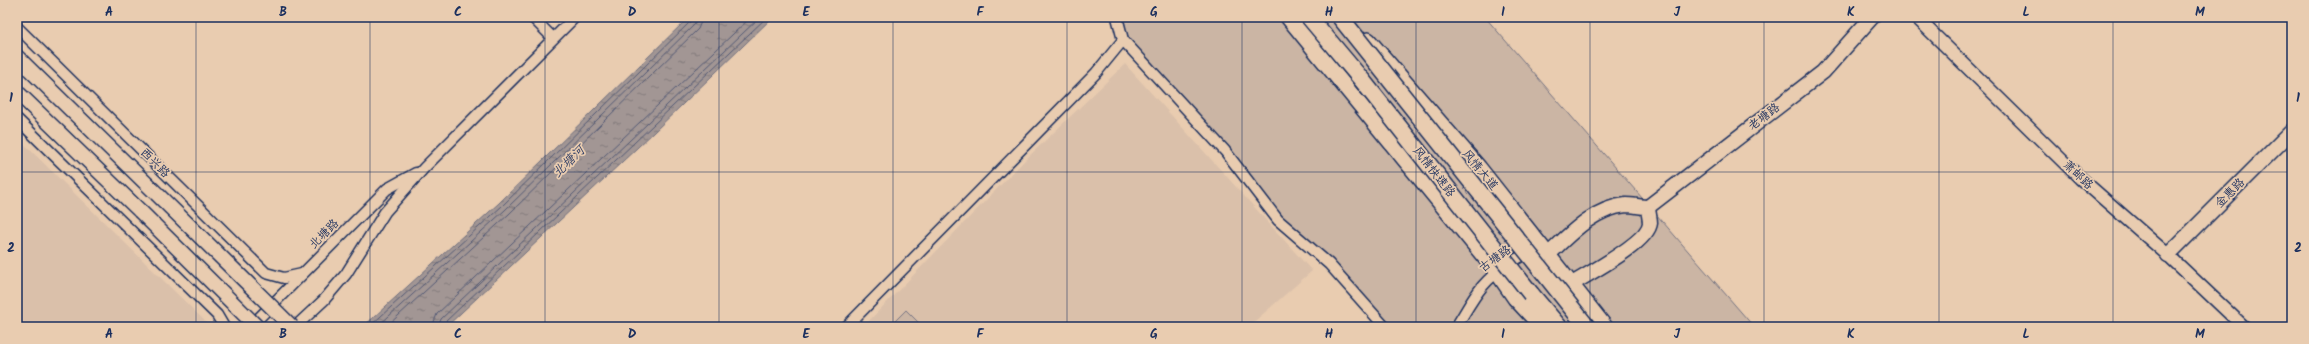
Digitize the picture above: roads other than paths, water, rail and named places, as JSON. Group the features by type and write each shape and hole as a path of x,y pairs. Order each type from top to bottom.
{"highway":[{"name":"风情快速路","path":"1309,17 1362,80 1558,327"},
{"name":"风情快速路","path":"1340,17 1587,327"},
{"path":"1531,294 1550,327"}],"main road":[{"path":"1288,17 1497,272 1534,327"},
{"name":"风情大道","path":"1348,17 1479,168 1549,254 1605,327"},
{"name":"老塘路","path":"1648,207 1824,72 1872,17"},
{"name":"西兴路","path":"17,57 293,327"},
{"path":"17,92 257,327"},
{"name":"金惠路","path":"2168,255 2292,131"},
{"path":"1549,254 1581,223 1605,211 1626,205 1648,207 1650,223 1644,236 1611,260 1572,284"},
{"path":"1515,298 1542,327"}],"street":[{"path":"532,17 553,38"},
{"name":"北塘路","path":"293,327 324,300 346,274 382,217 424,168 575,17"},
{"path":"1117,17 1123,40 1225,151 1278,220 1329,264 1385,327"},
{"name":"萧邮路","path":"1916,17 2080,178 2168,255 2244,327"},
{"name":"西兴路","path":"17,27 266,273 284,278 302,274"},
{"path":"846,327 1096,73 1123,40"},
{"path":"17,119 217,315 224,327"},
{"name":"北塘路","path":"250,327 387,189 424,168"},
{"name":"古塘路","path":"1456,327 1482,284 1497,272 1525,254 1549,254"}],"water":[{"name":"北塘河","path":"689,17 773,17 654,132 446,327 363,327 499,203"}]}
